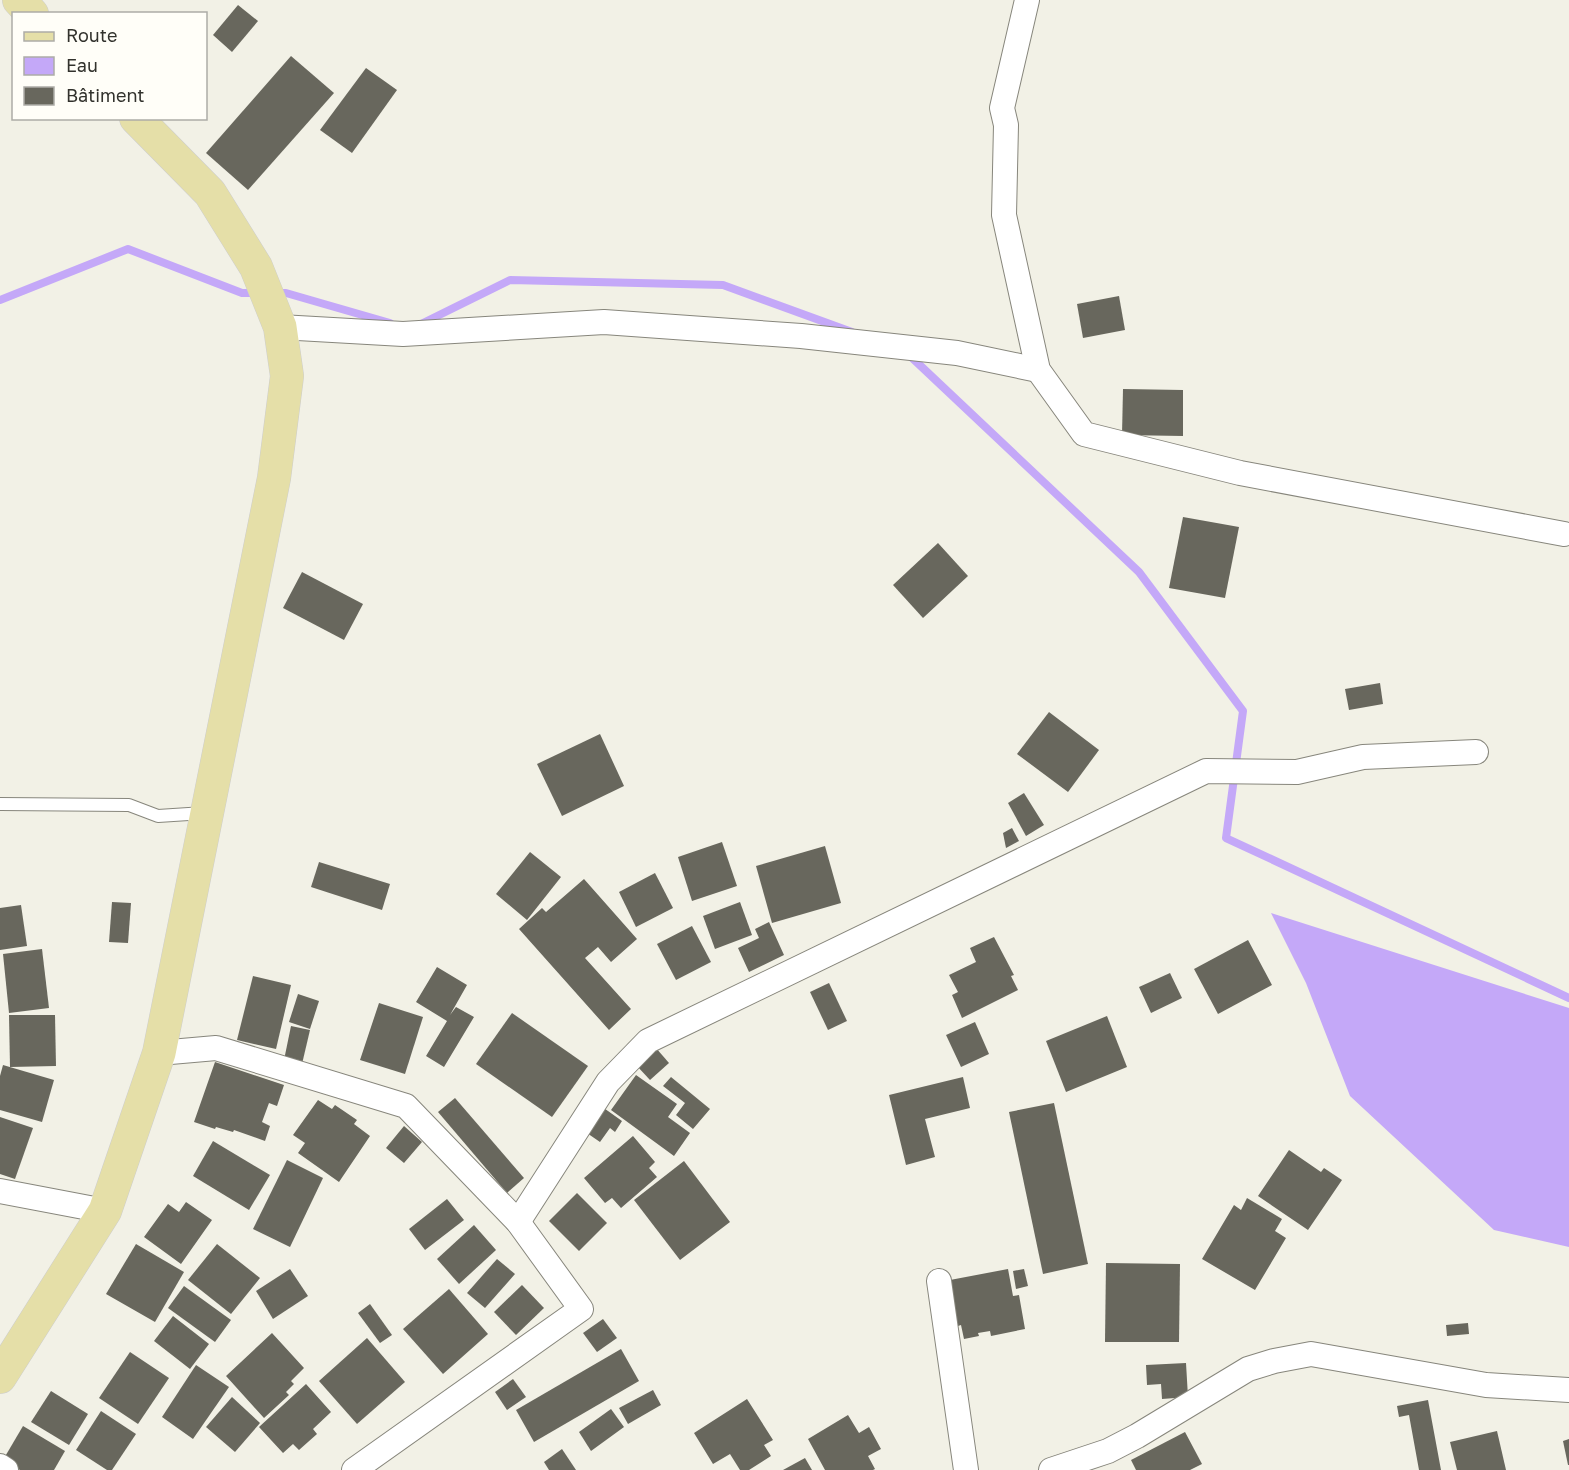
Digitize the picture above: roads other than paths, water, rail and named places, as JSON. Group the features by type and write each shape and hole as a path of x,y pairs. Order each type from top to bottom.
{"main road":[{"path":"19,0 30,12"},
{"path":"0,1377 105,1211 159,1053 274,477 287,376 281,334 256,267 210,193 138,120"}],"street":[{"path":"1027,0 1002,108 1006,125 1004,215 1038,370 1084,434 1240,473 1564,534"},
{"path":"281,334 403,334 604,322 801,336 957,353 1038,370"},
{"path":"518,1222 608,1082 648,1041 1206,771 1297,772 1363,758 1476,752"},
{"path":"159,1053 216,1048 406,1106 518,1222 581,1310 354,1470"},
{"path":"0,1191 105,1211"},
{"path":"939,1281 966,1470"},
{"path":"1050,1470 1108,1451 1248,1369 1311,1354 1486,1385 1569,1390"},
{"path":"0,1466 6,1470"}],"lane":[{"path":"0,804 129,805 158,816 207,813"}],"water":[{"path":"1271,913 1569,1008 1569,1247 1494,1230 1350,1096 1306,983"}],"waterway":[{"path":"0,300 128,249 242,293 256,293"},
{"path":"421,324 510,280 723,285 852,332"},
{"path":"274,293 286,293 390,323"},
{"path":"908,354 1139,572 1243,711 1226,838 1569,998"}]}
